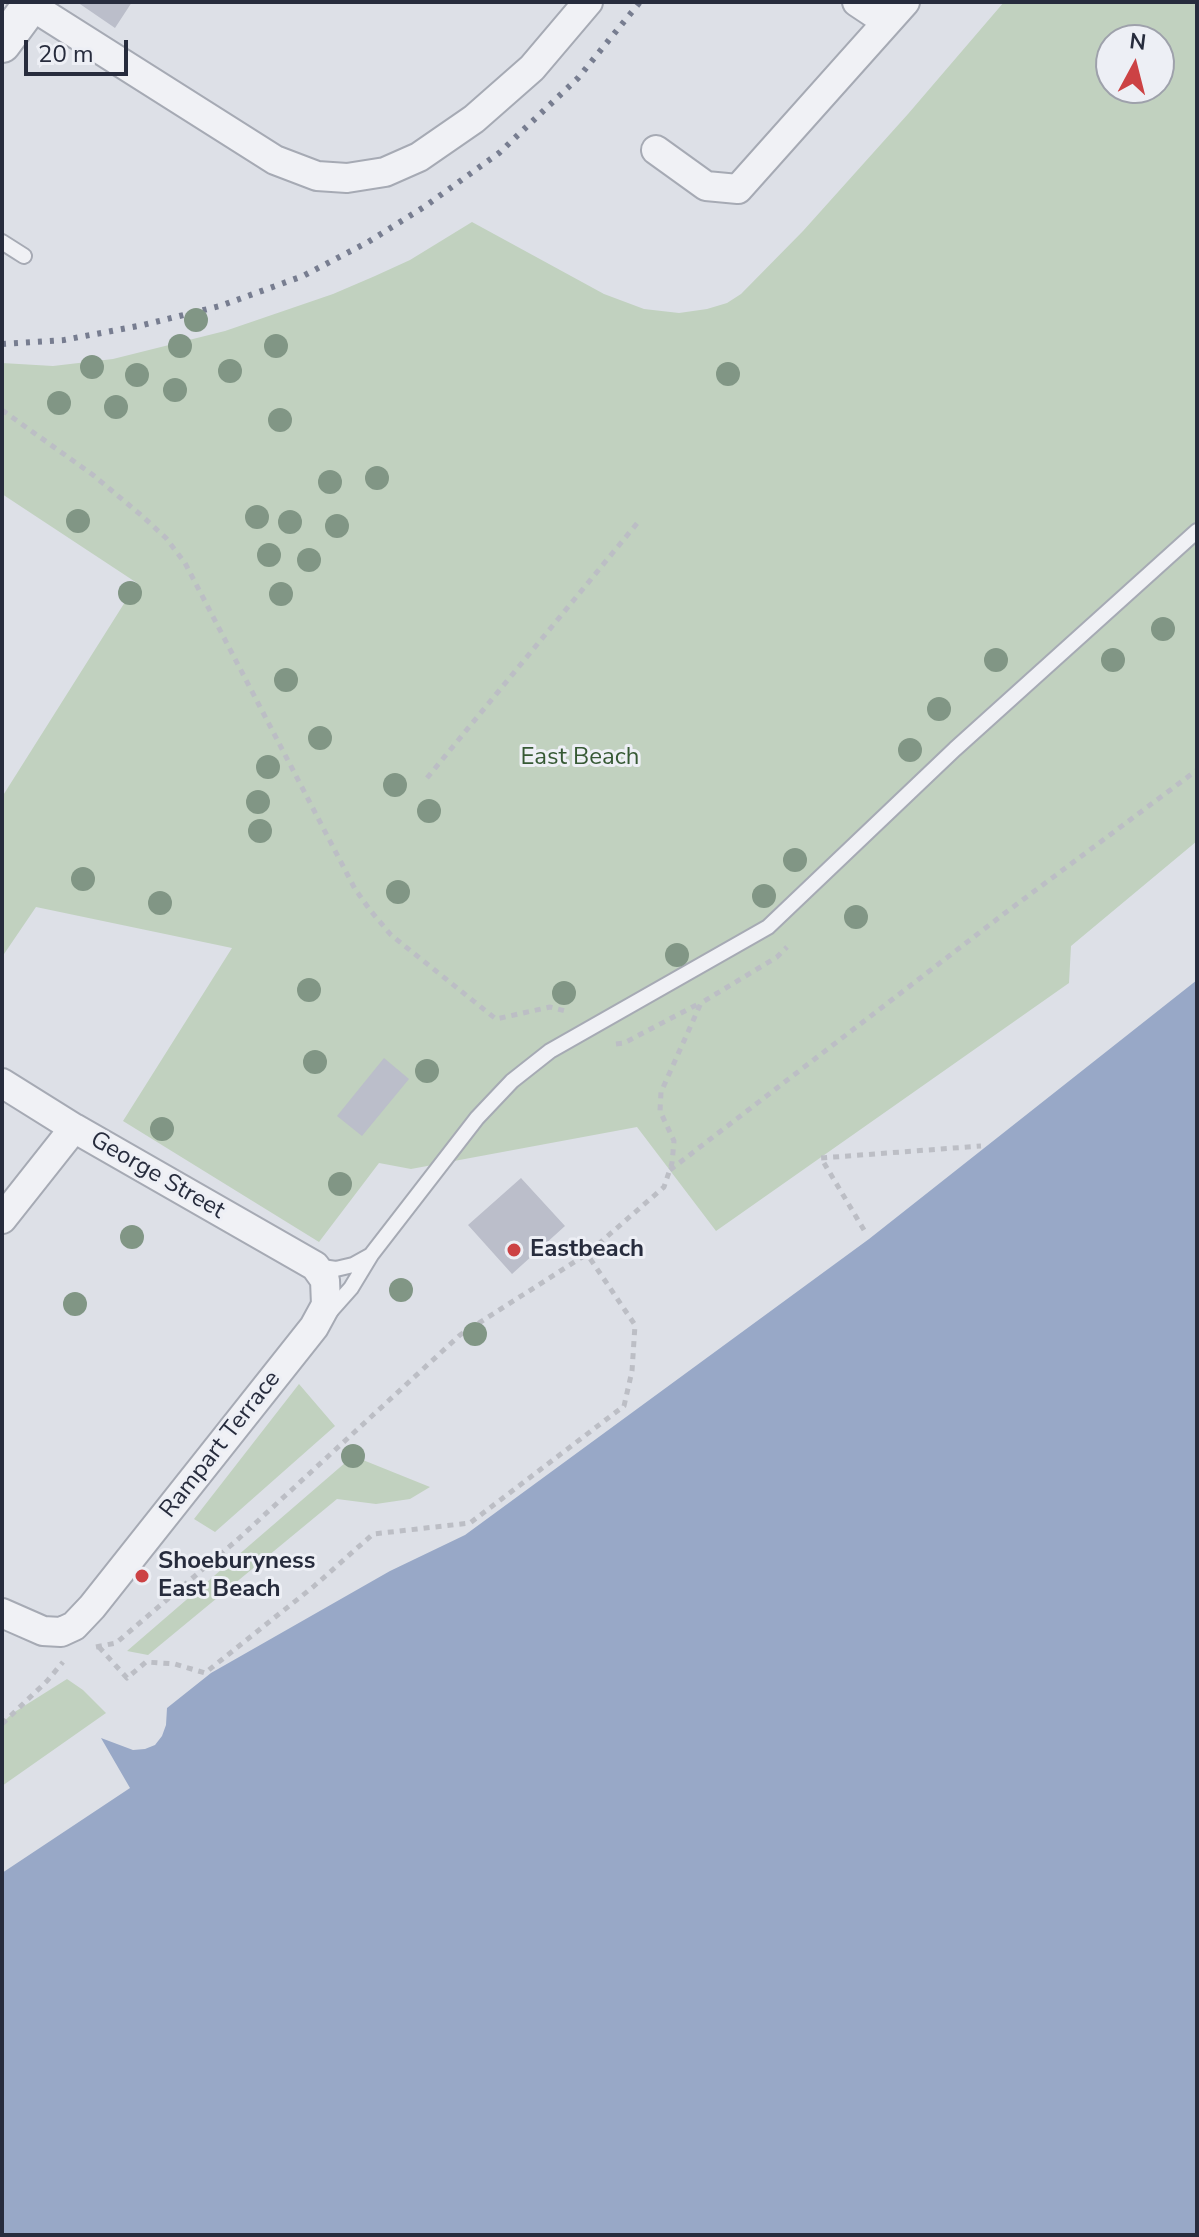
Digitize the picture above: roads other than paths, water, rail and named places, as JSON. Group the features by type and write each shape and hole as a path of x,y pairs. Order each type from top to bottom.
{"street":[{"path":"2,44 32,4 275,160 317,176 347,178 385,172 419,157 474,119 532,68 588,2"},
{"path":"656,150 706,186 738,189 896,12 857,2"},
{"name":"George Street","path":"2,1083 74,1128 315,1266"},
{"path":"2,1219 74,1128"},
{"name":"Rampart Terrace","path":"2,1613 43,1631 61,1632 74,1626 92,1607 314,1327 326,1305 325,1280 315,1266"}],"lane":[{"path":"2,242 24,256"},
{"path":"314,1327 351,1288 371,1255 477,1118 512,1081 550,1051 768,927 955,749 1197,531"},
{"path":"315,1266 336,1269 353,1265 371,1255"}],"water":[{"path":"1197,980 1197,2235 2,2235 2,1873 130,1788 101,1738 133,1750 155,1745 166,1725 167,1708 211,1673 390,1571 465,1535 869,1239"}],"railway":[{"path":"2,344 64,340 220,306 303,276 368,242 424,207 499,153 578,78 640,2"}],"place":[{"name":"Eastbeach","path":"514,1250"},
{"name":"Shoeburyness East Beach","path":"142,1576"}],"park label":[{"name":"East Beach","path":"580,758"}]}
